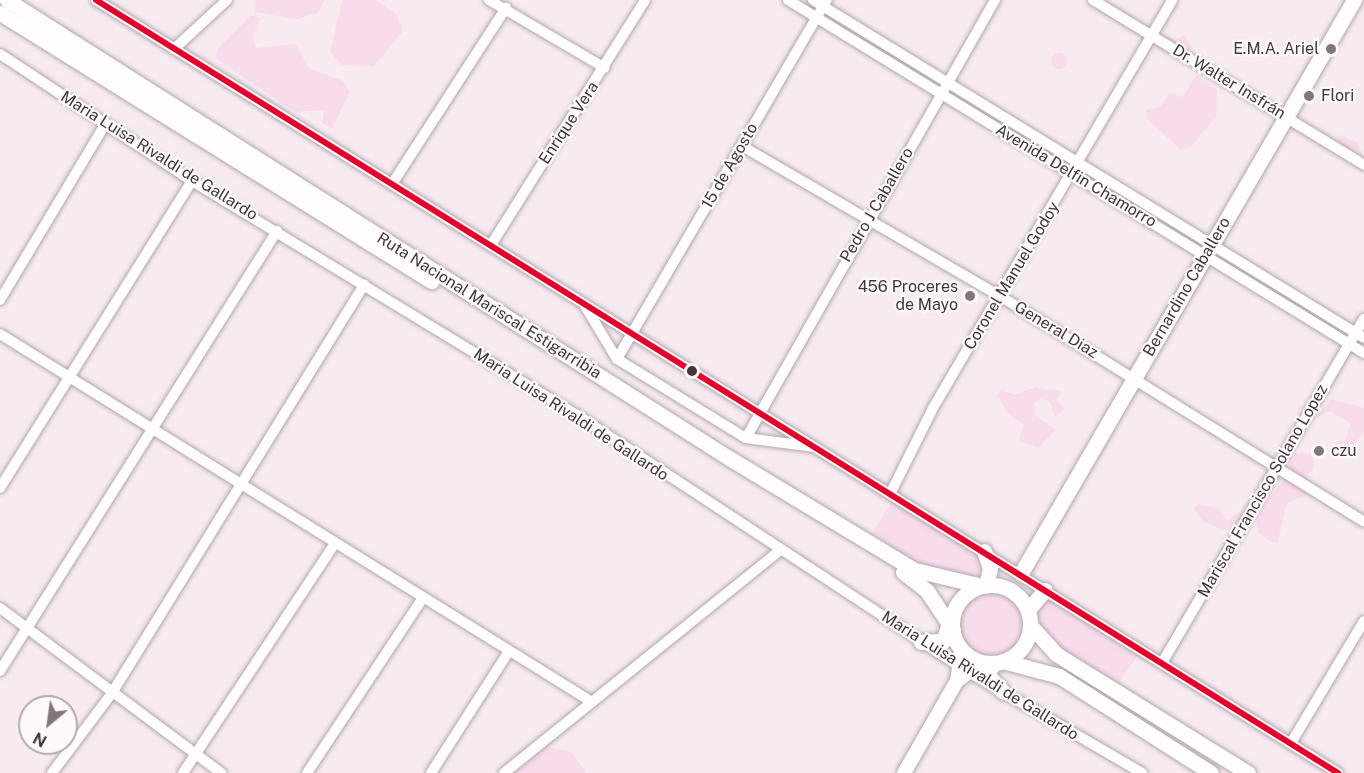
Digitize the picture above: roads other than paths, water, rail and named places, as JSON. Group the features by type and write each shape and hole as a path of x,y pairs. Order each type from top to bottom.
{"highway":[{"name":"Ruta Nacional Mariscal Estigarribia","path":"7,0 748,470 925,575 986,586"},
{"name":"Bernardino Caballero","path":"1021,573 1354,0"},
{"name":"Ruta Nacional Mariscal Estigarribia","path":"0,13 914,579 951,627"},
{"path":"984,551 990,568 986,586"},
{"path":"921,642 943,642 951,627 959,602 986,586 1021,573 1028,614 1023,648 993,662 986,674 1003,692"},
{"path":"986,586 1014,593 1056,654 1248,773"},
{"path":"1028,614 1045,590"},
{"path":"951,627 962,649 993,662 1059,676 1211,773"}],"main road":[{"path":"904,773 962,674 962,649"},
{"path":"962,674 993,662"}],"street":[{"path":"96,0 584,304 761,411 1338,773"},
{"path":"174,50 227,0"},
{"path":"489,0 604,68"},
{"name":"Enrique Vera","path":"491,244 645,0"},
{"name":"Avenida Delfin Chamorro","path":"788,0 1072,174 1210,249 1360,335"},
{"name":"Avenida Delfin Chamorro","path":"813,0 826,3 946,83 1078,163 1364,353"},
{"name":"Pedro J Caballero","path":"746,438 995,0"},
{"name":"Dr. Walter Insfrán","path":"1093,0 1364,165"},
{"name":"Coronel Manuel Godoy","path":"891,492 1000,296 1172,0"},
{"name":"15 de Agosto","path":"617,358 826,3"},
{"path":"392,184 506,8"},
{"name":"Maria Luisa Rivaldi de Gallardo","path":"0,55 192,181 577,415 779,551 921,642 962,674 1003,692 1142,773"},
{"path":"0,300 106,123"},
{"name":"General Diaz","path":"742,146 1000,296 1280,465 1364,522"},
{"path":"0,488 192,181"},
{"path":"0,671 30,630 277,231"},
{"path":"52,773 112,693 244,486 364,285"},
{"path":"584,304 617,358 746,438 820,448"},
{"name":"Mariscal Francisco Solano Lopez","path":"1162,663 1349,344 1360,335 1364,319"},
{"path":"0,334 154,432 592,702"},
{"path":"183,773 335,543"},
{"path":"504,773 779,551"},
{"path":"307,773 423,598"},
{"path":"0,608 221,773"},
{"path":"1291,743 1364,621"},
{"path":"431,773 509,651"}],"place":[{"name":"E.M.A. Ariel","path":"1331,49"},
{"name":"Flori","path":"1309,96"},
{"name":"456 Proceres de Mayo","path":"970,296"},
{"name":"czu","path":"1319,451"}]}
